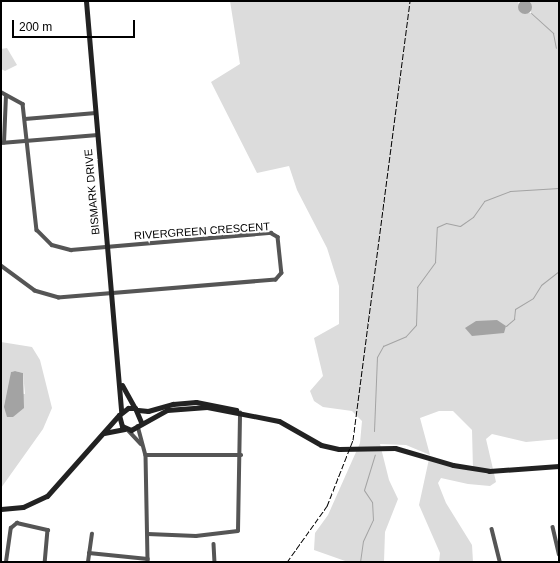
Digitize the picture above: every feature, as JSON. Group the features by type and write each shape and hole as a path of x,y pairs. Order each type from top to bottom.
{"main road":[{"name":"BISMARK DRIVE","path":"86,1 111,295 120,381 120,414"},
{"name":"BISMARK DRIVE","path":"120,381 136,409 139,424"},
{"path":"3,510 23,507 47,496 120,414 136,409 148,412 173,404 196,402 279,421 321,445 339,449 395,448 454,465 489,471 559,466"},
{"path":"103,433 127,429 181,407 239,411"},
{"path":"120,414 127,429"}],"street":[{"path":"1,92 23,104 38,233 64,250 107,247"},
{"path":"6,96 3,143 98,135"},
{"path":"25,119 96,113"},
{"name":"RIVERGREEN CRESCENT","path":"107,247 271,233 278,237 282,273 276,280 111,295"},
{"path":"1,266 35,291 51,297 111,295"},
{"path":"148,534 196,536 238,531 241,455 239,411"},
{"path":"90,553 148,561 146,455 142,444 139,424"},
{"path":"127,429 142,444"},
{"path":"146,455 241,455"},
{"path":"6,562 11,528 17,523 48,530 46,562"},
{"path":"553,528 559,554"},
{"path":"492,529 500,562"},
{"path":"88,562 92,534"},
{"path":"214,544 215,562"}],"shaded area":[{"path":"525,0 530,2 532,7 530,12 525,14 520,12 518,7 520,2"},
{"path":"230,1 518,1 520,10 531,13 530,1 559,1 559,439 526,442 492,434 486,439 496,482 490,486 468,484 441,478 438,483 446,503 472,545 473,562 439,562 440,553 419,505 429,459 473,470 472,430 453,411 439,411 420,418 430,455 406,445 380,444 389,480 398,499 385,532 384,562 348,562 314,550 315,533 328,515 360,443 362,421 352,411 323,407 314,401 310,391 323,376 314,338 339,324 339,286 327,248 297,190 289,166 257,173 211,82 240,64"},
{"path":"7,48 17,65 5,71 1,69 1,49"},
{"path":"497,320 506,326 504,333 472,336 465,328 476,321"},
{"path":"1,342 32,347 40,360 52,408 43,429 1,488","holes":["15,371 23,373 25,394 9,392 11,372"]},
{"path":"15,371 23,373 24,408 13,417 7,417 4,407 11,372"}],"waterway":[{"path":"531,13 553,33 556,48"},
{"path":"374,431 377,357 383,346 406,336 416,325 417,287 435,262 437,227 446,223 460,226 473,217 484,201 510,191 559,188"},
{"path":"506,326 514,319 515,309 533,298 541,285 559,271"},
{"path":"360,562 363,541 373,520 372,502 364,490 375,455"}],"railway":[{"path":"287,562 327,506 353,440 410,1"}]}
